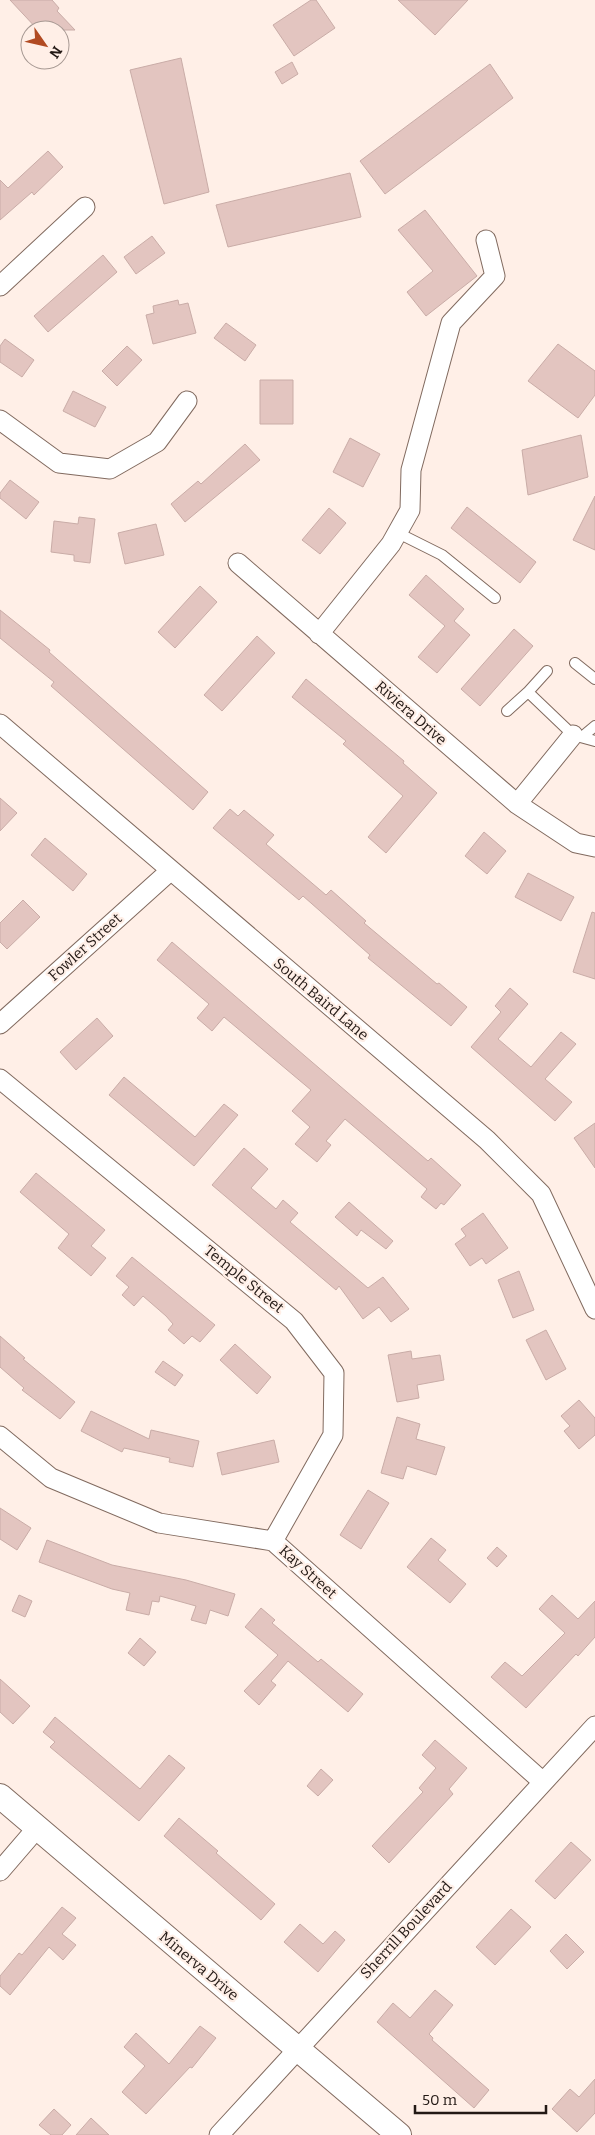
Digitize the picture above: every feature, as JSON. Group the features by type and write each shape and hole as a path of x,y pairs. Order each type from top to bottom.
{"street":[{"path":"0,286 85,207"},
{"path":"319,634 391,544 410,510 412,470 451,323 495,276 486,240"},
{"path":"0,420 59,463 110,469 157,442 187,400"},
{"name":"Riviera Drive","path":"238,563 517,804 576,843 595,847"},
{"name":"South Baird Lane","path":"0,724 487,1140 541,1194 595,1309"},
{"path":"517,804 578,735"},
{"name":"Fowler Street","path":"0,1024 170,871"},
{"name":"Temple Street","path":"0,1079 294,1321 334,1373 333,1435 273,1541"},
{"name":"Kay Street","path":"0,1436 51,1478 159,1523 273,1541 543,1782"},
{"name":"Sherrill Boulevard","path":"219,2135 595,1726"},
{"name":"Minerva Drive","path":"0,1796 399,2135"},
{"path":"0,1871 37,1828"}],"lane":[{"path":"398,533 442,555 496,598"},
{"path":"576,663 595,680"},
{"path":"507,711 547,671"},
{"path":"528,692 578,735 595,741"},
{"path":"578,735 595,726"}],"building":[{"path":"10,0 52,0 59,8 57,11 66,20 29,20"},
{"path":"311,0 316,0 335,28 294,56 273,25"},
{"path":"398,0 468,0 435,35"},
{"path":"181,58 209,192 164,204 130,70"},
{"path":"292,62 298,74 282,84 275,72"},
{"path":"490,64 513,98 385,194 360,161"},
{"path":"48,151 63,167 34,195 32,192 0,220 0,180 8,188"},
{"path":"350,173 361,217 228,247 216,205"},
{"path":"425,210 477,276 426,316 407,292 433,271 398,230"},
{"path":"152,236 165,253 136,274 124,257"},
{"path":"103,255 117,272 48,332 34,316"},
{"path":"178,300 179,305 188,303 196,333 153,344 146,315 154,313 153,306"},
{"path":"226,323 256,345 245,361 214,338"},
{"path":"5,339 34,360 22,377 0,362 0,346"},
{"path":"558,344 595,371 595,395 578,418 528,381"},
{"path":"127,346 142,360 117,386 102,371"},
{"path":"260,380 293,380 293,424 260,424"},
{"path":"73,391 106,407 95,427 63,411"},
{"path":"581,435 588,477 528,495 522,450"},
{"path":"350,438 380,454 363,487 333,472"},
{"path":"245,444 260,460 185,522 171,504 198,481 201,484"},
{"path":"10,480 39,502 26,519 0,498 0,493"},
{"path":"595,496 595,550 573,540"},
{"path":"467,507 536,562 520,583 451,528"},
{"path":"329,508 346,523 320,554 302,540"},
{"path":"79,517 95,519 90,563 74,561 74,555 51,552 54,521 78,524"},
{"path":"156,524 164,555 125,564 118,533"},
{"path":"426,575 464,609 454,621 470,635 437,673 418,657 445,626 409,595"},
{"path":"200,586 217,602 175,648 158,632"},
{"path":"0,610 50,650 49,652 208,792 193,810 51,686 54,682 0,638"},
{"path":"514,629 533,646 480,706 461,689"},
{"path":"257,636 275,653 222,711 204,695"},
{"path":"306,679 404,761 403,763 437,793 386,853 368,837 403,796 343,744 346,741 292,697"},
{"path":"0,798 17,813 0,831"},
{"path":"230,809 238,816 244,810 274,835 266,844 326,895 331,890 366,921 364,923 467,1007 451,1026 368,958 370,955 303,896 299,900 213,828"},
{"path":"484,832 506,851 487,874 465,856"},
{"path":"45,838 87,874 73,891 31,855"},
{"path":"528,873 574,897 561,921 515,897"},
{"path":"23,900 40,917 7,949 0,942 0,923"},
{"path":"592,912 595,913 595,979 573,972"},
{"path":"172,942 428,1161 431,1158 461,1185 444,1205 441,1203 436,1209 421,1197 427,1189 345,1119 326,1141 331,1145 317,1162 295,1144 310,1127 292,1111 311,1090 224,1017 212,1031 197,1018 209,1004 157,960"},
{"path":"510,988 528,1004 498,1039 531,1067 561,1032 576,1044 545,1079 572,1102 555,1121 471,1047 501,1012 495,1006"},
{"path":"97,1018 113,1036 76,1070 60,1052"},
{"path":"124,1077 195,1137 224,1104 238,1115 194,1166 109,1095"},
{"path":"595,1123 595,1168 574,1138"},
{"path":"244,1148 268,1169 251,1188 276,1209 283,1200 298,1213 290,1222 368,1288 383,1277 409,1309 391,1322 379,1307 363,1319 339,1286 336,1290 212,1185"},
{"path":"36,1173 105,1230 91,1246 106,1258 91,1276 58,1248 69,1234 20,1192"},
{"path":"349,1202 393,1241 386,1249 361,1230 357,1236 335,1217"},
{"path":"483,1213 508,1248 486,1264 482,1258 470,1266 455,1244 466,1236 461,1229"},
{"path":"132,1257 215,1325 200,1342 192,1336 184,1344 168,1330 173,1324 143,1296 134,1306 122,1295 129,1287 116,1276"},
{"path":"519,1271 534,1310 513,1318 498,1280"},
{"path":"546,1330 566,1369 546,1380 526,1340"},
{"path":"0,1336 25,1358 23,1359 75,1402 60,1419 22,1390 24,1388 0,1367"},
{"path":"235,1344 271,1377 257,1394 220,1360"},
{"path":"411,1351 412,1359 440,1355 444,1380 417,1385 419,1398 397,1402 388,1355"},
{"path":"163,1361 183,1375 175,1386 155,1372"},
{"path":"579,1400 595,1418 595,1435 579,1449 564,1431 570,1426 561,1416"},
{"path":"91,1411 149,1439 151,1430 199,1441 193,1467 169,1462 170,1458 124,1448 122,1452 81,1431"},
{"path":"397,1417 420,1424 416,1439 445,1447 436,1475 407,1466 403,1479 381,1473"},
{"path":"274,1440 279,1462 222,1475 217,1453"},
{"path":"368,1490 389,1503 361,1549 340,1535"},
{"path":"0,1508 31,1528 17,1550 0,1539"},
{"path":"431,1538 446,1550 438,1560 466,1584 450,1603 407,1567"},
{"path":"47,1540 112,1565 186,1580 235,1594 228,1616 210,1610 206,1624 191,1620 196,1606 160,1596 159,1602 152,1601 149,1615 126,1610 130,1593 112,1589 39,1562"},
{"path":"497,1547 507,1556 497,1567 487,1558"},
{"path":"19,1595 32,1601 25,1617 12,1611"},
{"path":"552,1595 578,1619 595,1601 595,1637 578,1656 576,1654 526,1708 491,1677 505,1662 522,1676 565,1633 539,1609"},
{"path":"261,1608 275,1620 272,1623 318,1662 321,1659 363,1694 348,1712 288,1661 271,1681 276,1685 259,1705 244,1691 278,1655 245,1627"},
{"path":"140,1638 156,1652 144,1666 128,1653"},
{"path":"0,1679 30,1706 13,1724 0,1712"},
{"path":"55,1717 140,1789 169,1755 185,1768 139,1821 50,1747 55,1742 43,1732"},
{"path":"435,1740 467,1768 449,1789 453,1794 389,1863 372,1846 423,1792 419,1788 436,1768 422,1755"},
{"path":"321,1769 333,1780 318,1796 307,1786"},
{"path":"179,1818 275,1904 261,1920 164,1836"},
{"path":"571,1842 591,1860 555,1899 535,1881"},
{"path":"62,1907 76,1918 62,1934 76,1945 63,1960 49,1947 10,1995 0,1986 0,1976 19,1953 22,1955"},
{"path":"511,1909 531,1927 495,1965 476,1947"},
{"path":"300,1924 323,1944 335,1931 345,1940 318,1972 284,1942"},
{"path":"566,1934 584,1952 567,1969 550,1951"},
{"path":"435,1990 453,2005 429,2034 433,2038 432,2040 489,2090 474,2108 377,2022 393,2003 410,2018"},
{"path":"200,2026 216,2038 192,2068 190,2067 146,2114 122,2092 145,2066 124,2047 136,2033 169,2064"},
{"path":"595,2079 595,2113 577,2132 552,2109 570,2089 579,2097"},
{"path":"54,2109 71,2125 62,2135 51,2135 39,2125"},
{"path":"91,2118 109,2135 76,2135"}]}
